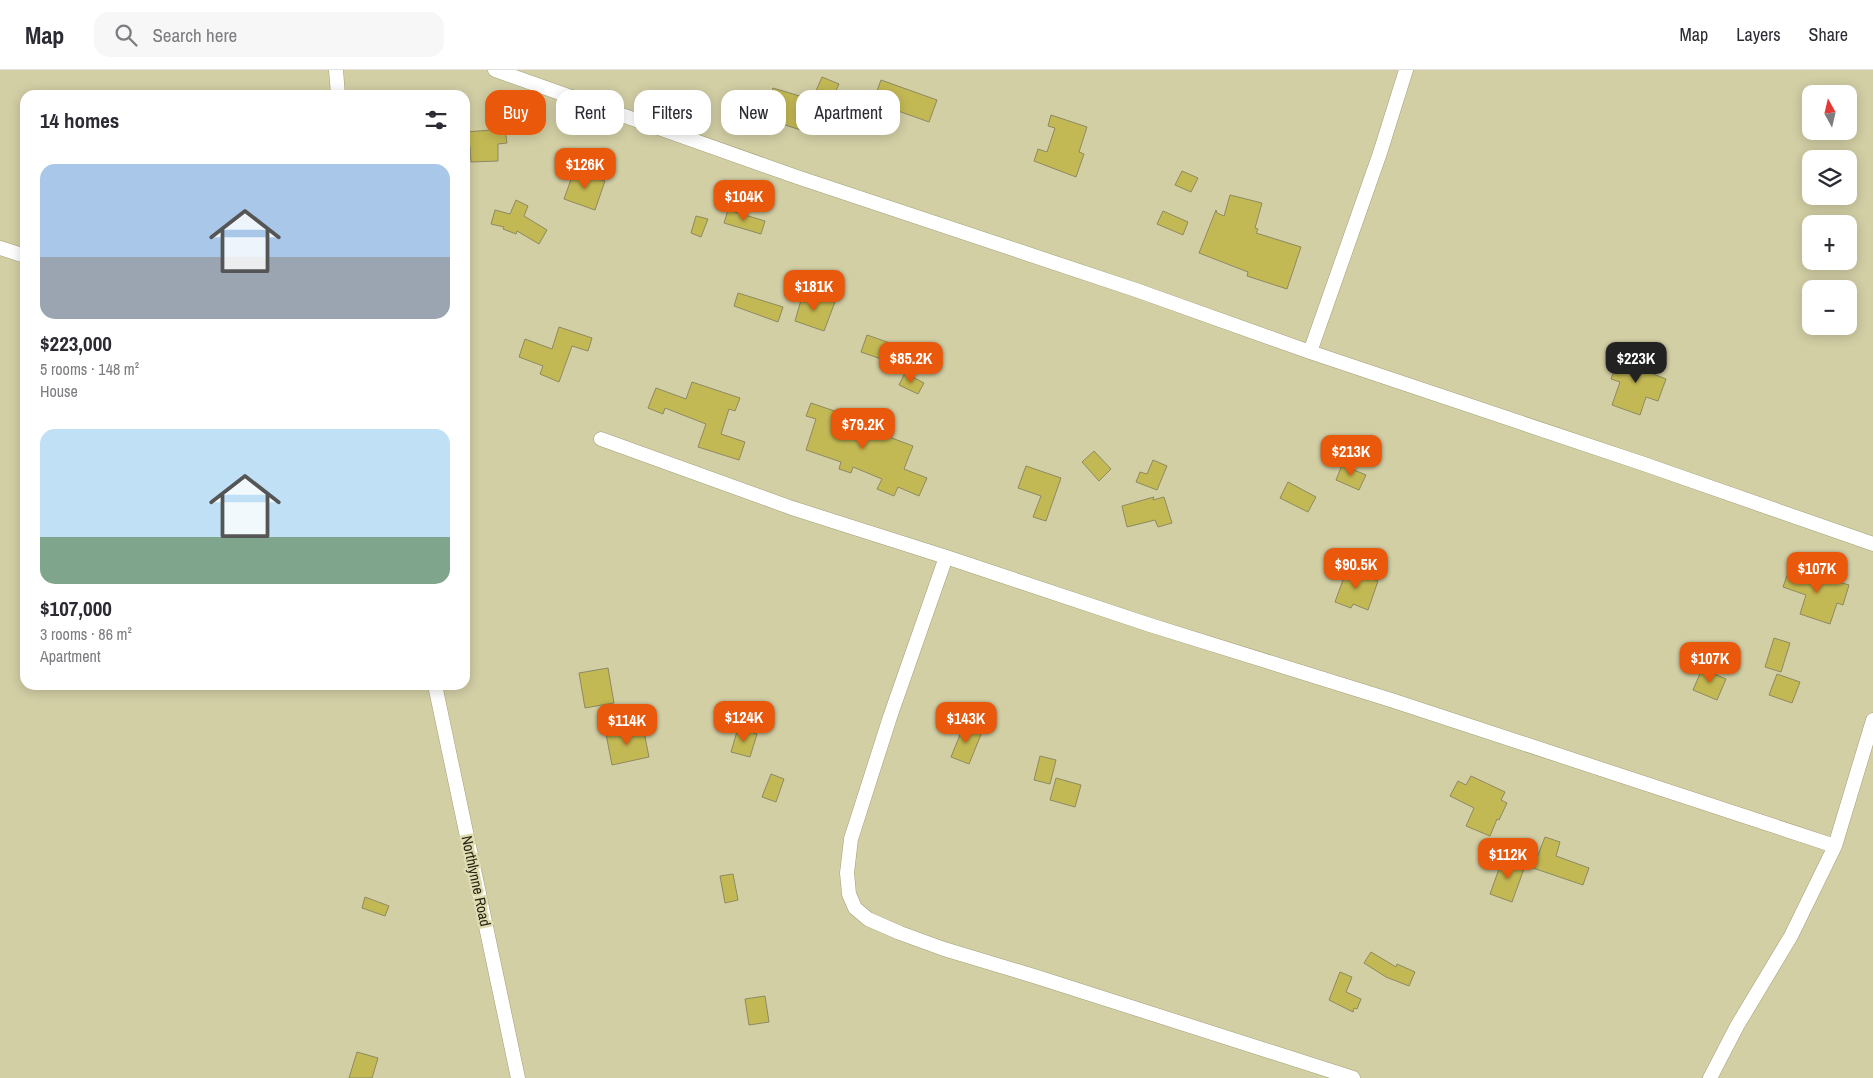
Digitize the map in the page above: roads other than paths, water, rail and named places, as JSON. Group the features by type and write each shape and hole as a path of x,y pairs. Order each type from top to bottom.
{"street":[{"path":"336,70 338,90"},
{"path":"495,70 797,177 1127,287 1310,352 1641,463 1873,544"},
{"path":"1310,352 1380,153 1406,70"},
{"path":"0,248 20,254"},
{"path":"601,439 792,508 946,556 1150,625 1401,703 1835,846"},
{"path":"946,556 851,839 847,873 849,894 856,908 868,919 944,949 1353,1078"},
{"name":"Northlynne Road","path":"436,690 518,1078"},
{"path":"1710,1078 1737,1026 1791,936 1835,846 1873,720"}]}
